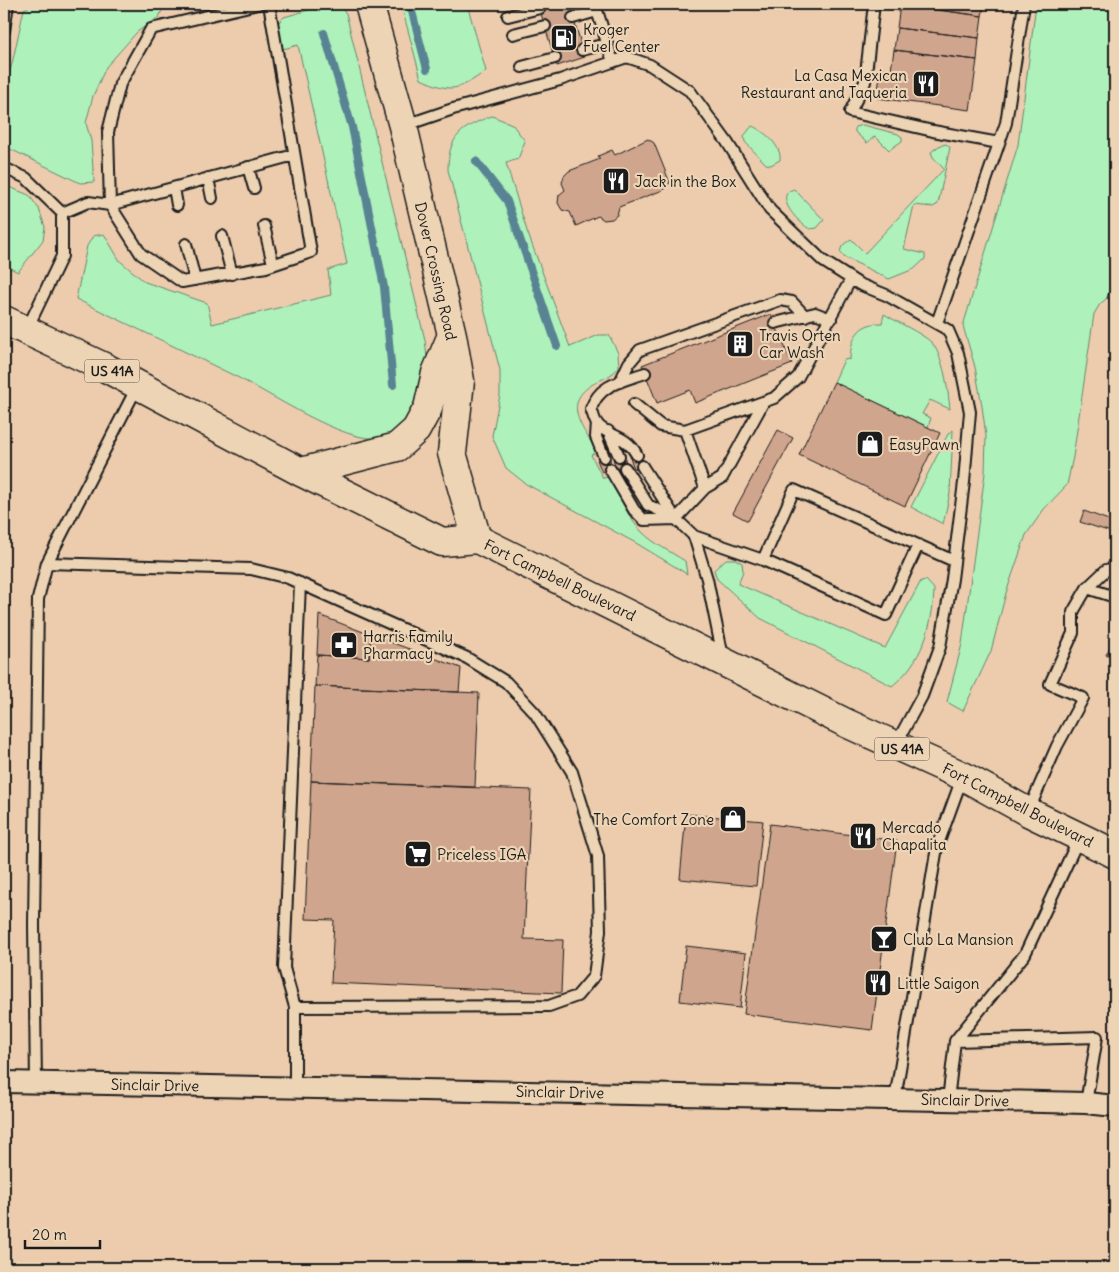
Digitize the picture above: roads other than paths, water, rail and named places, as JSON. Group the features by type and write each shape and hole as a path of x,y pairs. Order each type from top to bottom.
{"main road":[{"name":"Dover Crossing Road","path":"369,4 403,126 452,335 460,381 452,453 477,539"},
{"name":"Fort Campbell Boulevard","path":"15,325 106,368 301,472 442,542 477,539 724,662 963,776 1028,812 1115,854"},
{"path":"301,472 397,447 416,430 428,408 436,373 452,335"}],"street":[{"name":"Sinclair Drive","path":"4,1082 948,1100 1086,1103 1115,1106"}],"lane":[{"path":"4,31 8,4"},
{"path":"258,4 151,29 120,84 108,132 110,205 141,254 182,282 232,274 273,264 310,252 269,4"},
{"path":"874,4 865,82 850,112 933,131 999,143"},
{"path":"936,323 1006,123 1024,4"},
{"path":"508,16 540,8"},
{"path":"573,18 596,8 613,62"},
{"path":"514,34 545,26"},
{"path":"582,50 606,44"},
{"path":"403,126 453,109 560,80 627,57 650,65 690,91 727,142 770,210 823,261 852,279 948,330 958,353 970,412 964,482 940,647 922,696 896,745"},
{"path":"522,67 555,58"},
{"path":"62,213 88,202 110,205 294,155"},
{"path":"248,167 254,188"},
{"path":"4,168 26,178 62,213 62,256 15,325"},
{"path":"208,178 212,198"},
{"path":"174,188 177,205"},
{"path":"264,226 273,264"},
{"path":"222,236 232,274"},
{"path":"186,244 195,280"},
{"path":"634,404 662,426 685,430 774,398 798,377 852,279"},
{"path":"620,382 629,363 640,350 780,300 792,302 805,316"},
{"path":"775,323 815,313 831,319"},
{"path":"604,457 596,437 597,424 591,409 595,397 603,390 645,373"},
{"path":"36,1082 34,925 38,600 48,563 138,386"},
{"path":"610,469 634,510 644,520 676,519 705,488 722,478 762,403"},
{"path":"597,424 621,436 637,455"},
{"path":"685,430 705,488"},
{"path":"608,431 619,456"},
{"path":"642,466 676,519 694,536 763,560 886,615 918,545"},
{"path":"625,468 648,505 676,519"},
{"path":"763,560 794,490 954,561"},
{"path":"694,536 707,579 724,662"},
{"path":"48,563 251,569 288,578 467,658 506,682 535,713 572,772 598,856 600,931 594,976 577,996 549,1006 295,1007"},
{"path":"1028,812 1057,746 1083,698 1050,684 1073,633 1073,612 1087,588 1106,570 1115,568"},
{"path":"295,1087 295,1007 284,968 300,583"},
{"path":"1087,588 1115,597"},
{"path":"895,1099 937,847 963,776"},
{"path":"948,1100 955,1041 1025,954 1079,837"},
{"path":"955,1041 1097,1037 1086,1103"}],"waterway":[{"path":"410,4 427,69"},
{"path":"324,33 352,127 384,287 393,385"},
{"path":"476,161 507,201 557,346"}],"place":[{"name":"Kroger Fuel Center","path":"564,38"},
{"name":"La Casa Mexican Restaurant and Taqueria","path":"926,84"},
{"name":"Jack in the Box","path":"616,181"},
{"name":"Travis Orten Car Wash","path":"740,344"},
{"name":"EasyPawn","path":"870,444"},
{"name":"Harris Family Pharmacy","path":"344,645"},
{"name":"The Comfort Zone","path":"733,819"},
{"name":"Mercado Chapalita","path":"863,836"},
{"name":"Priceless IGA","path":"418,854"},
{"name":"Club La Mansion","path":"884,939"},
{"name":"Little Saigon","path":"878,983"}]}
